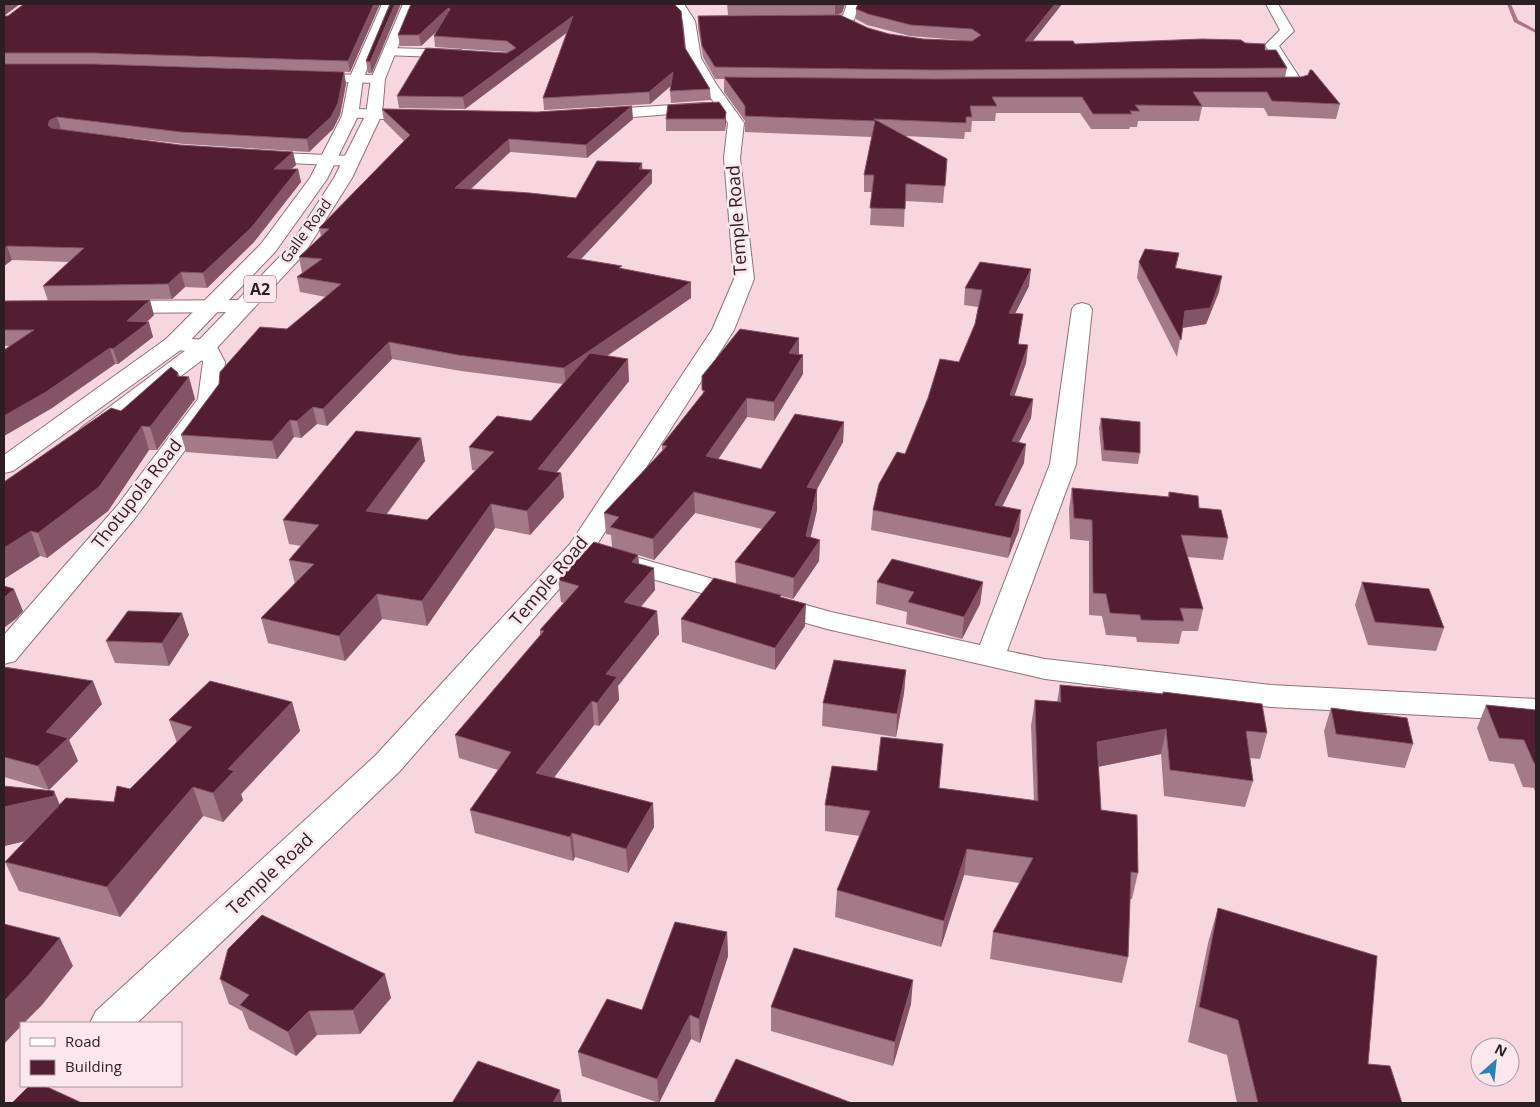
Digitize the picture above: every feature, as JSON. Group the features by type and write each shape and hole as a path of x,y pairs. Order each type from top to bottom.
{"main road":[{"name":"Galle Road","path":"4,466 174,344 268,248 318,178 351,114 356,79 388,4"},
{"name":"Galle Road","path":"72,446 206,346 297,250 343,178 374,114 378,80 409,4"},
{"path":"797,21 848,24 853,4"},
{"path":"1272,4 1287,31 1272,45 1298,86 1278,86"},
{"name":"Temple Road","path":"111,1022 388,764 580,549 723,330 744,279 732,158 736,123 721,92 694,58 688,15"},
{"path":"390,52 470,55"},
{"path":"290,78 378,80"},
{"path":"579,116 721,92"},
{"path":"351,114 420,115"},
{"path":"241,156 351,162"},
{"path":"93,308 244,306"},
{"path":"990,657 1063,464 1082,309"},
{"path":"174,344 206,346"},
{"name":"Thotupola Road","path":"4,654 126,512 210,400 214,362 206,346"},
{"path":"580,549 827,620 1046,669 1271,696 1536,710"}],"building":[{"path":"24,4 374,4 348,61 94,53 4,53 4,16 8,16"},
{"path":"390,4 395,4 370,62 366,61"},
{"path":"411,4 674,4 681,11 685,48 710,89 670,91 673,72 649,92 543,98 573,16 463,97 397,96 426,48 507,53 516,48 507,41 434,36 450,9 448,8 419,35 398,35"},
{"path":"728,4 838,4 728,5"},
{"path":"858,4 1055,4 1025,41 1073,41 1075,44 1202,39 1241,40 1245,43 1265,44 1265,50 1276,50 1287,68 934,70 715,67 702,46 698,16 840,15 868,28 889,34 923,39 972,41 981,35 972,29 911,25 868,14 856,9"},
{"path":"4,64 94,64 344,72 338,103 331,117 307,139 181,132 57,117 50,120 48,125 51,128 180,145 293,152 274,169 298,169 251,228 203,273 181,272 168,284 43,286 84,248 7,246 4,249"},
{"path":"1310,70 1340,104 1272,101 1267,92 1193,92 1202,106 1135,105 1140,111 1130,111 1132,114 1093,114 1082,97 992,97 997,106 970,106 972,117 966,117 966,123 874,119 947,159 945,186 906,184 905,209 870,208 874,175 864,175 875,121 745,116 745,106 724,77 934,79 1301,77 1308,75"},
{"path":"719,102 726,112 725,119 666,119 668,105"},
{"path":"632,106 586,145 509,139 455,188 576,198 597,161 642,163 639,169 652,170 567,257 622,266 619,268 691,282 564,368 458,355 389,342 323,409 313,407 297,421 290,420 272,441 181,435 219,384 220,372 260,327 287,329 341,284 297,277 322,259 299,257 329,229 319,228 410,135 382,109 537,112"},
{"path":"1145,249 1179,253 1175,268 1222,276 1210,308 1185,311 1181,340 1139,262"},
{"path":"980,262 1031,269 1009,313 1023,314 1018,344 1028,345 1010,395 1033,399 1012,441 1026,444 995,505 1021,510 1011,538 873,510 879,484 897,452 905,454 928,398 940,359 959,362 975,324 982,290 965,288"},
{"path":"150,300 127,321 149,322 113,349 110,348 46,392 4,416 4,350 34,330 4,330 4,301"},
{"path":"740,329 799,338 789,353 803,355 774,402 747,398 706,456 761,469 795,414 844,422 807,487 817,489 806,536 820,540 794,578 735,562 776,512 694,492 653,539 610,527 619,517 604,513 667,446 662,445 705,391 702,390 702,376"},
{"path":"590,353 628,359 538,469 561,473 527,511 491,504 422,601 377,594 339,636 261,618 314,564 289,560 319,525 283,520 356,431 421,438 366,511 427,520 494,452 469,447 497,416 531,421"},
{"path":"171,367 178,373 177,376 189,377 150,427 142,426 99,487 38,533 31,531 4,548 4,482 111,408 121,411"},
{"path":"1101,418 1140,422 1140,453 1104,450"},
{"path":"1072,488 1169,497 1169,492 1198,496 1199,508 1221,510 1228,538 1181,535 1203,609 1180,608 1184,621 1141,620 1140,615 1110,613 1106,594 1093,593 1092,520 1074,518"},
{"path":"594,542 638,555 632,562 654,568 624,602 657,611 606,674 617,677 597,703 592,701 536,773 653,803 626,849 572,833 570,837 470,810 511,752 455,735 544,631 540,630 579,586 558,580"},
{"path":"892,559 983,582 964,617 908,602 914,592 877,582"},
{"path":"714,578 781,595 780,597 806,604 775,648 681,619"},
{"path":"1362,582 1429,589 1444,628 1375,622"},
{"path":"4,586 14,589 4,598"},
{"path":"128,611 182,613 162,643 106,641"},
{"path":"834,660 906,670 897,714 823,703"},
{"path":"4,667 93,681 46,732 68,738 38,766 4,757"},
{"path":"210,681 292,702 228,769 234,771 213,793 193,787 107,887 5,862 66,798 114,802 117,786 130,789 192,727 169,720"},
{"path":"1060,685 1163,694 1163,692 1262,704 1267,733 1246,731 1253,781 1170,770 1166,729 1097,742 1101,810 1137,815 1138,873 1131,872 1128,957 993,932 1033,858 967,849 944,921 837,890 870,811 825,805 832,766 877,771 881,737 943,744 939,788 1038,801 1035,700 1061,702"},
{"path":"1486,705 1536,710 1536,764 1524,740 1499,738"},
{"path":"1331,708 1407,718 1413,744 1336,734"},
{"path":"4,786 54,791 54,796 4,807"},
{"path":"1218,908 1377,956 1368,1064 1390,1066 1402,1103 1258,1103 1238,1020 1199,1007"},
{"path":"262,915 385,974 353,1010 309,1011 288,1032 240,1005 249,995 220,979 228,949"},
{"path":"675,922 727,932 699,1019 690,1015 657,1079 578,1052 607,999 642,1010"},
{"path":"4,924 60,938 4,1001"},
{"path":"794,948 913,980 895,1042 771,1007"},
{"path":"736,1059 852,1103 714,1103"},
{"path":"478,1061 560,1090 553,1103 452,1103"},
{"path":"28,1087 47,1087 82,1103 12,1103"}],"waterway":[{"path":"1509,4 1516,21 1536,32"}]}
